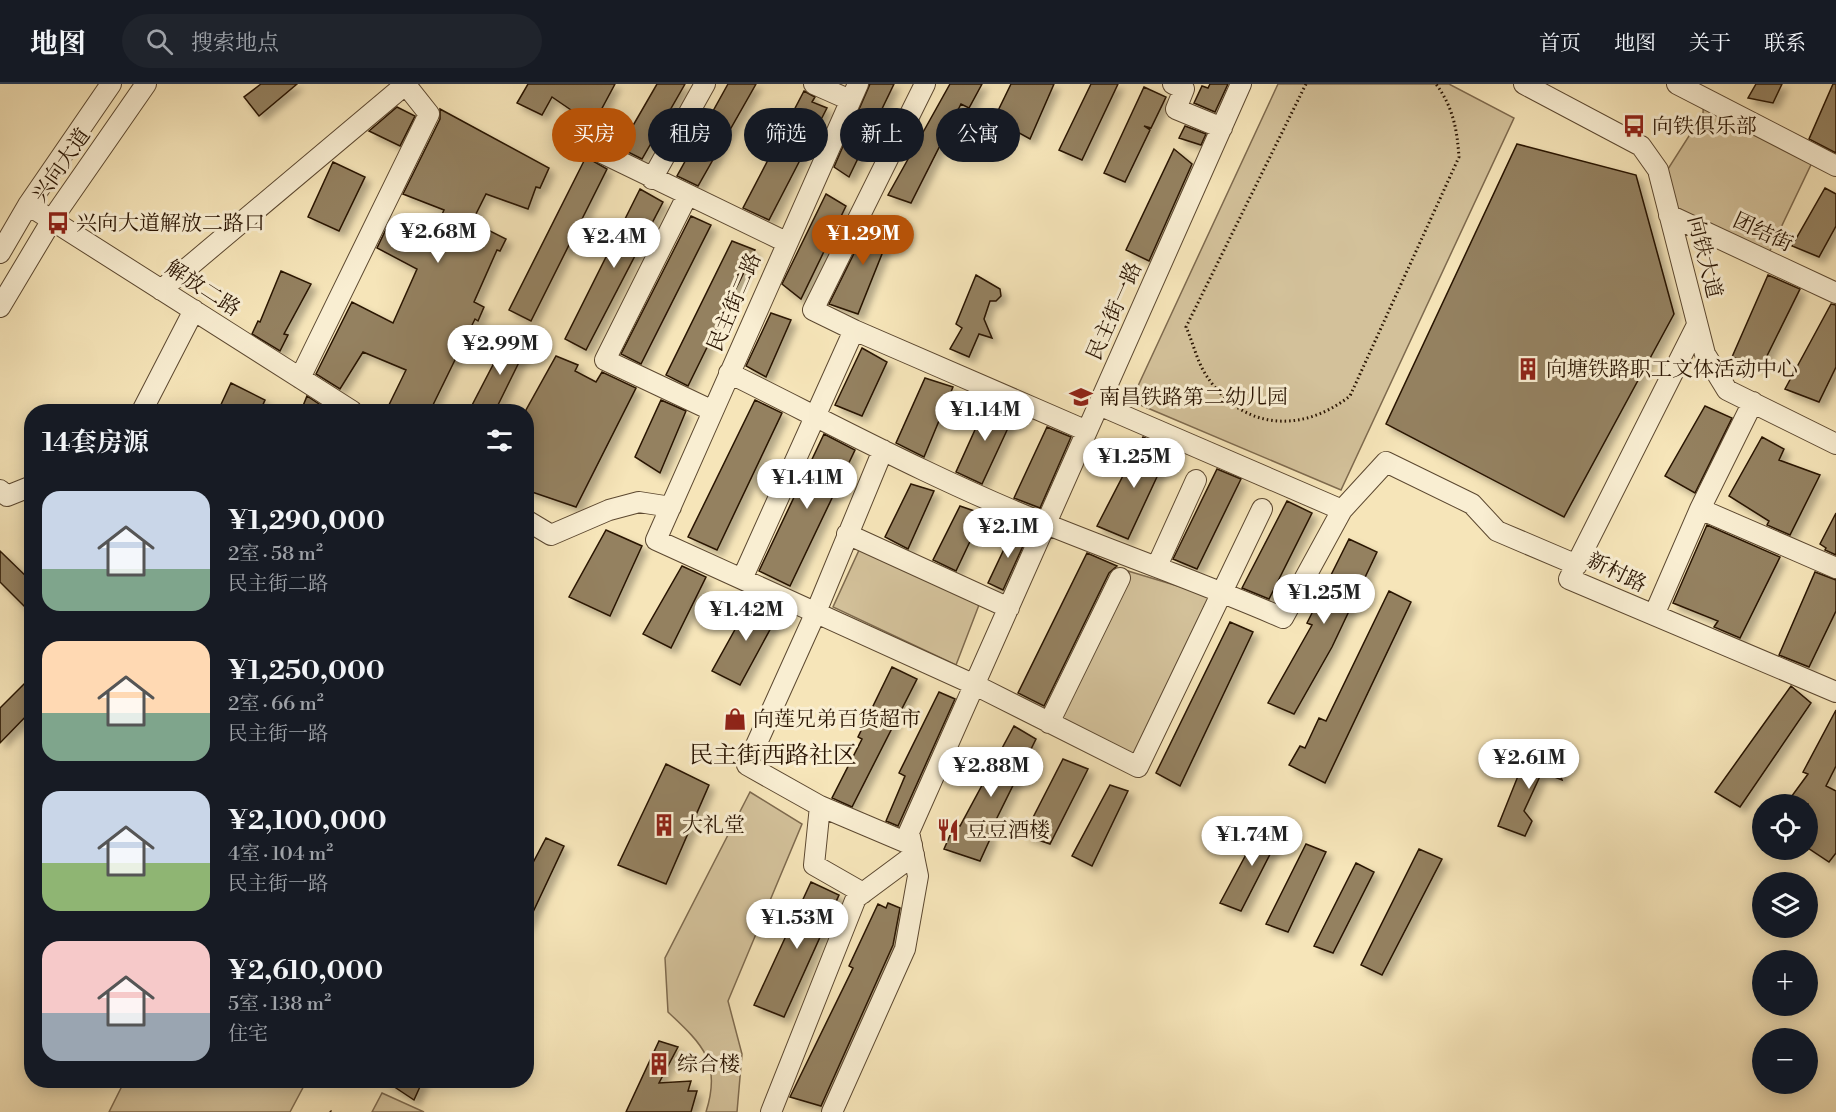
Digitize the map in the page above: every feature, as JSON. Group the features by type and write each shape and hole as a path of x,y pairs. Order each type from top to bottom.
{"street":[{"name":"兴向大道","path":"0,253 28,205 111,84"},
{"name":"兴向大道","path":"0,307 52,220 146,84"},
{"path":"652,179 705,84"},
{"path":"814,84 854,92"},
{"path":"925,84 813,310 1087,431"},
{"path":"1173,84 1184,89 1176,109 1221,128"},
{"name":"民主街一路","path":"832,1112 905,949 918,876 909,832 1241,84"},
{"name":"向铁大道","path":"1524,84 1641,146 1658,170 1705,354 1727,390 1836,444"},
{"path":"1677,84 1836,166"},
{"path":"161,290 406,85 429,114 300,378"},
{"name":"民主街二路","path":"742,579 656,540 854,92"},
{"path":"619,162 786,242"},
{"path":"687,196 605,360 713,411"},
{"name":"解放二路","path":"28,205 341,404"},
{"name":"团结街","path":"1669,214 1836,293"},
{"path":"146,404 194,310"},
{"name":"新村路","path":"1697,325 1569,579 1836,692"},
{"path":"854,330 742,579 975,685 1137,767 1262,509"},
{"path":"729,373 938,478 1046,524 1223,592 1283,618 1342,510 1386,462 1472,504 1497,531 1577,565"},
{"path":"1653,615 1700,509 1753,402"},
{"path":"1099,405 1342,510"},
{"path":"771,1112 856,898 913,850 820,806 747,765 816,612 883,450"},
{"path":"1157,566 1196,480"},
{"path":"0,490 7,496 24,489"},
{"path":"534,525 551,535 609,510 639,502 671,507"},
{"path":"1700,509 1836,568"},
{"path":"847,534 1009,608"},
{"path":"1049,723 1120,578"},
{"path":"820,806 814,865 863,893"}],"path":[{"path":"1306,84 1186,327 1203,369 1217,388 1234,405 1252,416 1273,423 1294,421 1333,409 1350,396 1458,157 1451,106 1436,84"}],"shaded area":[{"path":"1278,84 1449,84 1514,118 1341,490 1131,401"},
{"path":"1704,88 1818,150 1766,259 1668,209 1659,183 1703,114"},
{"path":"860,548 979,605 956,665 833,607"},
{"path":"1128,571 1211,596 1133,756 1058,719"},
{"path":"750,792 802,824 728,1001 742,1054 737,1112 706,1112 712,1080 710,1067 706,1055 691,1034 668,1012 665,958"},
{"path":"121,1088 303,1088 290,1112 109,1112"},
{"path":"382,1093 424,1112 372,1112"}],"building":[{"path":"261,84 297,84 259,116 244,97"},
{"path":"528,84 615,84 602,108 568,108 552,97 542,115 517,103"},
{"path":"657,84 685,84 671,108 648,108 648,149 642,159 636,156 636,120"},
{"path":"728,84 756,84 732,126 732,108 715,108"},
{"path":"870,84 894,84 882,108 860,108"},
{"path":"950,84 982,84 969,108 961,104 959,108 937,108"},
{"path":"1011,84 1054,84 1030,139 1020,133 1020,108 999,108"},
{"path":"1091,84 1118,84 1082,160 1059,150"},
{"path":"1210,84 1228,84 1215,112 1194,103 1202,86 1208,88"},
{"path":"1756,84 1782,84 1773,103 1748,98"},
{"path":"1833,84 1836,84 1836,153 1809,139"},
{"path":"1144,87 1166,97 1151,128 1144,126 1150,130 1125,182 1104,173"},
{"path":"804,91 815,97 812,102 827,108 795,108"},
{"path":"397,107 415,116 400,146 369,131"},
{"path":"440,109 549,168 540,188 536,187 528,209 486,194 472,222 506,239 500,251 497,250 474,302 484,307 478,321 475,319 433,404 389,404 406,370 363,352 340,389 316,374 352,302 393,323 417,269 377,248 389,223 429,243 444,210 403,194 440,119"},
{"path":"936,109 936,154 911,203 888,195 906,162 924,162 924,131"},
{"path":"1185,126 1206,134 1201,145 1179,138"},
{"name":"向塘铁路职工文体活动中心","path":"1517,144 1636,175 1674,314 1564,517 1386,424"},
{"path":"1174,149 1192,164 1149,261 1126,250"},
{"path":"840,153 840,162 856,162 849,177 834,167"},
{"path":"333,162 365,177 339,231 308,217"},
{"path":"583,162 595,162 607,169 531,321 509,310"},
{"path":"685,162 712,162 698,186 677,176"},
{"path":"767,162 799,162 769,220 743,208"},
{"path":"1825,188 1836,194 1836,226 1819,257 1792,246"},
{"path":"640,189 663,202 586,350 565,339"},
{"path":"826,194 846,206 801,299 782,284"},
{"path":"691,216 711,225 641,364 621,354"},
{"path":"871,219 896,219 858,314 829,304"},
{"path":"732,241 755,250 688,386 666,375"},
{"path":"281,271 311,284 284,334 288,335 280,351 252,334 258,321 260,322"},
{"path":"976,275 1000,289 1001,296 996,301 990,301 984,319 992,338 979,334 969,357 950,349 962,328 956,324"},
{"path":"1768,275 1800,289 1761,368 1732,357"},
{"path":"1831,304 1836,305 1836,367 1819,402 1785,389"},
{"path":"771,313 791,320 766,377 746,366"},
{"path":"508,336 528,344 498,404 473,404"},
{"path":"862,348 887,362 862,416 835,405"},
{"path":"556,356 578,365 575,371 596,382 602,372 636,388 576,507 534,493 534,404 529,404"},
{"path":"925,378 953,387 924,457 896,443"},
{"path":"231,383 265,400 263,404 221,404"},
{"path":"307,396 319,404 304,404"},
{"path":"661,400 686,411 660,473 635,457"},
{"path":"755,400 782,413 717,550 688,537"},
{"path":"988,401 1015,413 982,484 956,472"},
{"path":"1705,406 1732,418 1695,493 1665,476"},
{"path":"1047,427 1071,437 1040,508 1014,498"},
{"path":"824,434 855,450 790,586 759,571"},
{"path":"1143,437 1170,449 1128,539 1097,526"},
{"path":"1762,437 1784,449 1779,460 1820,475 1790,535 1767,525 1769,521 1729,496"},
{"path":"1217,469 1241,479 1197,569 1173,559"},
{"path":"911,484 934,491 908,549 885,537"},
{"path":"1287,501 1312,513 1269,599 1242,588"},
{"path":"960,506 983,514 956,571 933,560"},
{"path":"1836,513 1836,555 1825,550 1826,548 1820,544"},
{"path":"1707,525 1780,557 1740,638 1714,627 1718,621 1673,603"},
{"path":"1014,528 1028,535 1003,590 988,583"},
{"path":"606,530 642,546 610,616 569,597"},
{"path":"1349,539 1377,552 1332,647 1294,714 1268,703 1312,625 1307,623"},
{"path":"0,551 24,574 24,606 0,582"},
{"path":"1087,553 1117,566 1109,573 1044,706 1018,693"},
{"path":"682,566 706,577 671,648 643,634"},
{"path":"1815,572 1836,580 1836,611 1809,667 1779,655"},
{"path":"1389,591 1411,602 1325,783 1289,765 1300,746 1305,748 1319,718 1326,721"},
{"path":"752,599 779,613 740,685 712,671"},
{"path":"1230,622 1253,632 1180,786 1156,773"},
{"path":"892,667 917,679 852,807 832,798 862,739 858,737"},
{"path":"24,684 24,718 0,743 0,708"},
{"path":"1791,686 1811,703 1740,807 1715,792"},
{"path":"939,692 955,699 898,826 886,821 905,776 899,773"},
{"path":"1836,710 1836,766 1826,786 1836,791 1836,853 1829,862 1818,855 1818,794 1793,794 1808,774 1803,772"},
{"path":"1014,726 1036,739 988,836 991,837 980,861 944,849 955,824 960,826"},
{"path":"1547,743 1565,751 1558,768 1562,780 1542,772 1524,811 1532,821 1525,836 1498,826 1522,766 1541,760"},
{"path":"1063,759 1088,769 1050,844 1024,835"},
{"name":"大礼堂","path":"666,764 709,785 666,884 618,865"},
{"path":"1110,785 1128,791 1092,866 1072,856"},
{"path":"1264,821 1283,829 1241,911 1220,903"},
{"path":"546,838 564,846 534,910 534,861"},
{"path":"1306,844 1326,852 1288,932 1266,924"},
{"path":"1419,849 1442,859 1382,975 1361,965"},
{"path":"1356,863 1374,872 1333,953 1314,946"},
{"path":"811,882 839,895 784,1017 754,1005"},
{"path":"888,903 900,908 893,945 821,1106 790,1097 853,968 849,966 878,904 886,908"},
{"name":"综合楼","path":"659,1041 678,1047 659,1083 691,1081 688,1091 697,1091 691,1112 626,1112"},
{"path":"396,1088 419,1088 414,1100"}],"place":[{"name":"向铁俱乐部","path":"1634,126"},
{"name":"兴向大道解放二路口","path":"58,223"},
{"name":"向塘铁路职工文体活动中心","path":"1528,369"},
{"name":"南昌铁路第二幼儿园","path":"1081,397"},
{"name":"向莲兄弟百货超市","path":"735,719"},
{"name":"大礼堂","path":"664,825"},
{"name":"豆豆酒楼","path":"948,830"},
{"name":"综合楼","path":"659,1064"}],"district":[{"name":"民主街西路社区","path":"773,755"}]}
